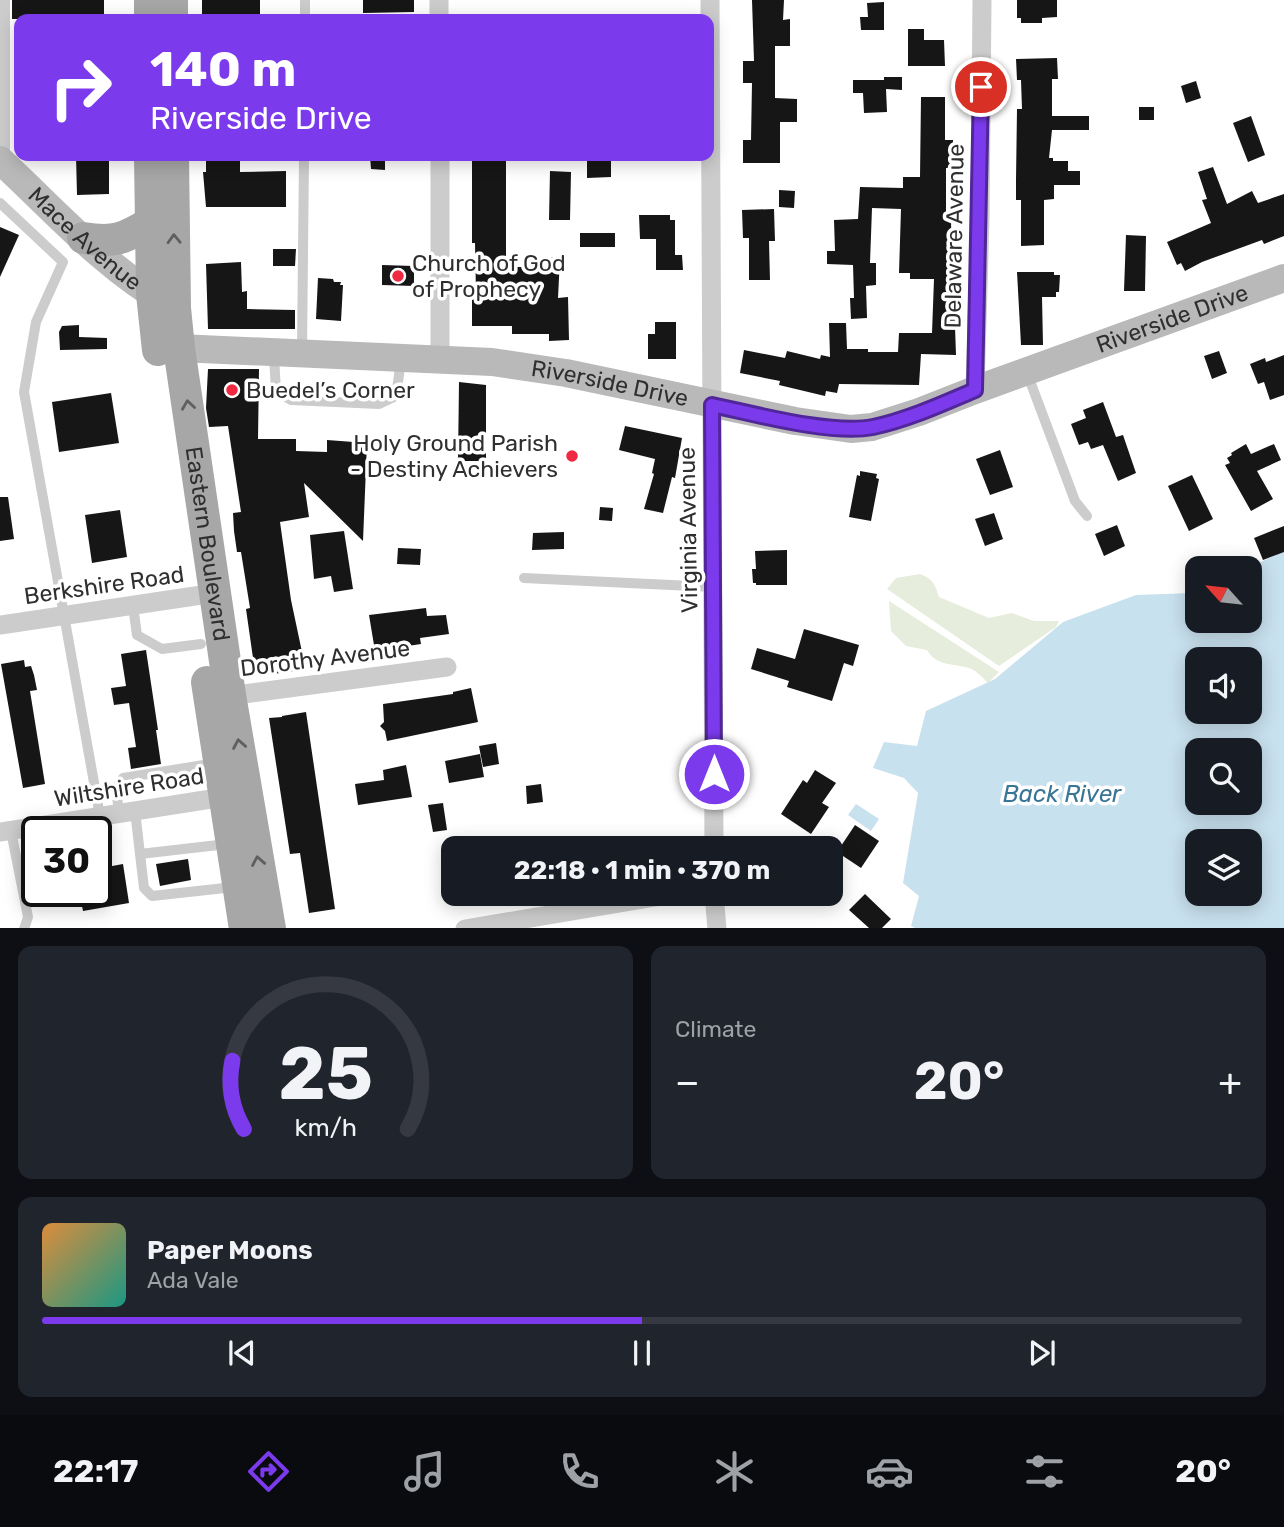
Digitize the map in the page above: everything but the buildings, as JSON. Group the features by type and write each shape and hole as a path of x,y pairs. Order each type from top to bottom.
{"main road":[{"name":"Eastern Boulevard","path":"150,161 150,223 164,301 168,348 235,795 270,928"},
{"name":"Eastern Boulevard","path":"164,301 173,161"},
{"path":"83,238 119,240 150,223"},
{"name":"Eastern Boulevard","path":"205,595 201,644 220,697 219,763 235,795 231,844 245,928"}],"street":[{"name":"Delaware Avenue","path":"975,390 982,0"},
{"path":"440,161 440,358"},
{"name":"Virginia Avenue","path":"711,161 714,836"},
{"name":"Mace Avenue","path":"3,163 83,238 164,301"},
{"name":"Riverside Drive","path":"168,348 402,356 492,362 553,371 825,427 851,429 895,421 1284,278"},
{"name":"Berkshire Road","path":"0,625 205,595"},
{"name":"Dorothy Avenue","path":"220,697 447,667"},
{"name":"Wiltshire Road","path":"5,831 235,795"},
{"path":"471,928 602,906"},
{"path":"715,906 717,928"}],"lane":[{"path":"3,163 5,0"},
{"path":"302,353 304,161"},
{"path":"0,203 63,262 36,323 23,392 64,616 118,814 140,854 144,888 152,895 238,886"},
{"path":"273,352 276,391 291,400 379,404 396,396 402,356"},
{"path":"1026,372 1075,501 1087,516"},
{"path":"524,578 713,587"},
{"path":"133,606 137,635 162,649 201,644"},
{"path":"118,814 116,788 123,778 219,763"},
{"path":"5,831 28,917 24,928"},
{"path":"140,854 231,844"}],"green space":[{"path":"920,574 933,582 939,597 989,618 1012,613 1034,621 1059,621 1056,627 999,666 887,589 896,578"},
{"path":"889,601 999,672 988,683 972,669 940,662 927,650 906,646 891,631"}],"water":[{"name":"Back River","path":"1284,551 1284,928 911,926 919,896 903,883 918,793 904,778 873,768 884,742 917,746 926,711 995,679 1063,622 1136,595 1185,593 1185,634 1262,634 1262,561"},
{"path":"856,804 879,819 871,831 848,815"}],"place":[{"name":"Church of God of Prophecy","path":"398,276"},
{"name":"Buedel’s Corner","path":"232,390"},
{"name":"Holy Ground Parish - Destiny Achievers","path":"572,456"}],"route":[{"path":"714,774 712,405 825,427 851,429 895,421 975,390 981,87"}]}
